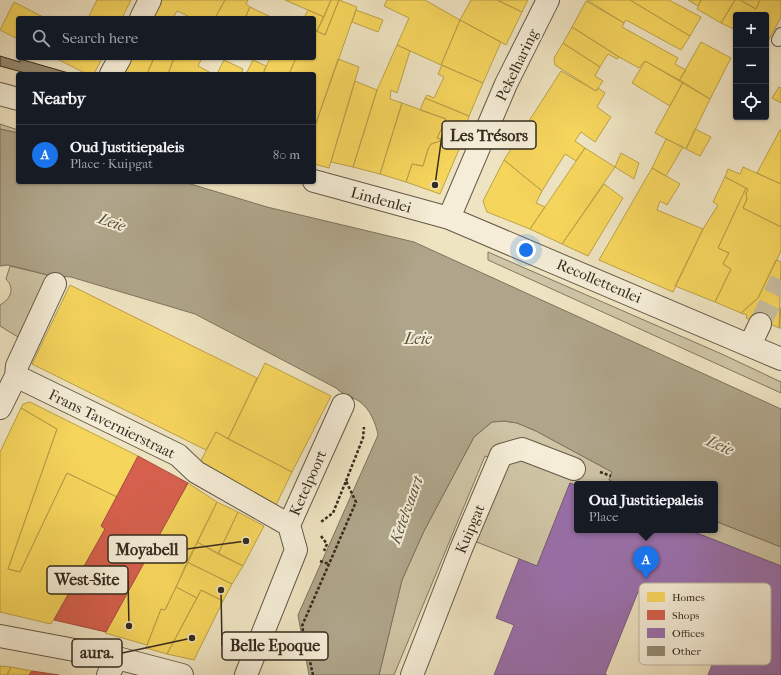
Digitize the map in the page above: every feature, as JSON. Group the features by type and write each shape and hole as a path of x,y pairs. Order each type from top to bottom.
{"street":[{"path":"142,16 150,0"},
{"name":"Pekelharing","path":"448,218 506,84 548,0"},
{"path":"112,72 119,60"},
{"path":"0,94 16,98"},
{"name":"Lindenlei","path":"316,182 448,218"},
{"name":"Recollettenlei","path":"448,218 781,359"},
{"path":"0,408 16,376 17,366 55,284"},
{"path":"750,345 760,324"},
{"name":"Frans Tavernierstraat","path":"16,376 178,455 196,472 289,525"},
{"name":"Ketelpoort","path":"246,675 296,550 289,525 343,404"},
{"name":"Kuipgat","path":"412,675 461,549 501,455 522,449 574,469"},
{"path":"0,636 112,667 182,675"}],"path":[{"path":"333,513 363,438 364,422"},
{"path":"605,474 611,476"},
{"path":"313,675 302,626 356,502 346,482"},
{"path":"320,560 329,564"}],"shaded area":[{"path":"0,124 16,129 16,133 0,129"},
{"path":"488,252 724,355 781,382 781,393 488,260"},
{"path":"10,266 48,275 18,337 0,326 0,305 7,300 11,290 9,282 6,279"},
{"path":"504,421 517,423 536,431 612,472 609,480 611,481 574,481 574,485 570,483 537,566 474,541 505,464 485,456 394,675 379,675 402,580 424,531 474,437 492,422"},
{"path":"718,522 781,547 781,566 697,533 718,533"}],"water":[{"name":"Leie","path":"0,129 16,133 16,184 191,184 267,207 414,242 781,409 781,547 718,522 718,481 611,481 609,480 612,472 536,431 517,423 504,421 492,422 474,437 424,531 402,580 379,675 309,675 298,615 378,435 370,413 364,405 336,388 195,314 71,277 48,275 8,265 0,266"}],"building: Homes":[{"path":"97,0 131,0 123,16 89,16"},
{"path":"156,0 225,0 216,16 188,16 177,11 174,16 153,16 149,14"},
{"path":"225,0 248,0 246,4 250,7 246,16 216,16"},
{"path":"285,0 331,0 324,17"},
{"path":"331,0 339,0 325,35 317,31"},
{"path":"339,0 357,7 316,123 316,72 290,72 295,60 316,60 316,31 325,35"},
{"path":"387,0 425,0 460,20 441,65 397,45 409,18 384,6"},
{"path":"471,0 497,0 522,12 506,45 460,20"},
{"path":"497,0 528,0 522,12"},
{"path":"587,0 630,0 690,36 681,50 626,20 624,23"},
{"path":"630,0 669,0 701,17 690,36"},
{"path":"688,0 701,0 698,6"},
{"path":"701,0 735,0 721,23 697,9"},
{"path":"735,0 740,0 756,9 760,0 781,0 781,17 769,39 769,12 733,12 733,29 721,23"},
{"path":"740,0 760,0 756,9"},
{"path":"586,1 624,23 622,27 678,58 675,64 686,70 679,81 645,61 639,68 572,27"},
{"path":"14,2 41,16 16,16 16,38 0,30"},
{"path":"250,7 269,16 246,16"},
{"path":"308,10 324,17 317,31 316,16 305,16"},
{"path":"356,10 383,20 378,32 352,22"},
{"path":"460,20 501,42 483,83 441,65"},
{"path":"572,27 619,57 617,59 608,54 600,67 563,43"},
{"path":"701,42 731,58 710,99 679,81"},
{"path":"563,43 600,67 595,76 603,81 596,91 555,65 554,58"},
{"path":"397,45 410,51 397,93 391,90 390,99 402,103 380,174 353,167 377,90"},
{"path":"338,59 359,67 329,168 316,165 316,123"},
{"path":"59,60 101,60 95,72 83,72"},
{"path":"123,60 153,60 148,72 117,72"},
{"path":"153,60 173,60 169,72 148,72"},
{"path":"173,60 201,60 198,66 209,72 169,72"},
{"path":"224,60 243,69 242,72 218,72"},
{"path":"253,60 266,66 264,72 247,72"},
{"path":"269,60 295,60 290,72 264,72"},
{"path":"645,61 683,82 670,106 632,83"},
{"path":"442,65 483,83 469,116 425,98 427,95 434,98 444,77 438,74"},
{"path":"561,71 596,91 598,88 605,93 597,107 611,117 595,142 581,132 575,141 585,148 576,161 565,154 542,191 504,160"},
{"path":"355,81 377,90 353,167 331,162"},
{"path":"683,82 710,99 686,149 655,133"},
{"path":"779,87 781,88 781,103 772,98"},
{"path":"425,98 469,116 460,147 437,138 446,119 420,110"},
{"path":"402,103 446,119 437,138 443,140 431,144 423,166 412,164 406,182 380,174"},
{"path":"695,129 711,137 700,156 686,149"},
{"path":"781,130 781,184 757,173"},
{"path":"666,139 683,147 666,176 652,168"},
{"path":"443,140 460,147 440,194 406,182 412,164 423,166 431,144"},
{"path":"585,148 615,167 562,244 530,229"},
{"path":"621,153 639,163 634,179 615,167"},
{"path":"504,160 542,191 536,203 545,207 530,229 487,212 483,201"},
{"path":"743,167 781,184 781,227 743,208 747,199 746,194 748,189 725,177 728,169 740,174"},
{"path":"652,168 680,184 667,205 660,201 657,210 703,229 673,292 599,260"},
{"path":"725,177 746,188 718,248 729,253 723,264 731,269 715,302 675,286 703,229 718,205 713,202"},
{"path":"604,184 623,198 588,256 562,244"},
{"path":"746,188 748,189 746,194 747,199 743,208 781,227 781,251 758,298 741,313 715,302 731,269 723,264 729,253 718,248"},
{"path":"776,260 781,262 779,328 766,322 765,326 746,318 747,315 741,313 758,298"},
{"path":"70,285 257,378 228,439 216,432 206,450 32,364"},
{"path":"781,307 781,328 779,328"},
{"path":"265,363 331,396 292,472 228,439"},
{"path":"30,402 138,456 117,497 67,473 20,572 8,569 57,429 21,408 23,404"},
{"path":"21,408 57,429 8,569 20,572 67,473 117,497 101,526 105,529 51,624 0,612 0,452"},
{"path":"216,432 292,472 274,509 198,466"},
{"path":"188,483 217,502 165,610 161,609 147,645 105,633"},
{"path":"217,502 238,512 218,554 197,542"},
{"path":"238,512 264,526 243,566 218,554"},
{"path":"197,542 243,566 232,584 187,562"},
{"path":"187,562 232,584 223,601 201,590 197,598 176,587"},
{"path":"176,587 197,598 167,654 146,648 161,609 165,610"},
{"path":"201,590 223,601 194,660 167,654"},
{"path":"0,666 11,667 7,675 0,675"},
{"path":"11,667 32,671 29,675 7,675"}],"building: Shops":[{"path":"138,456 188,483 106,632 54,620 105,529 101,526"},
{"path":"32,671 59,675 29,675"}],"building: Offices":[{"path":"570,483 574,485 574,533 697,533 781,566 781,675 708,675 712,665 771,665 771,583 639,583 639,592 605,674 607,675 494,675 514,625 496,618 519,559 537,566"}],"building: Other":[{"path":"0,56 20,62 20,60 23,60 65,72 22,72 0,66"}],"tunnel":[{"path":"760,324 781,280"}],"place":[{"name":"Les Trésors","path":"435,185"},
{"name":"Moyabell","path":"246,541"},
{"name":"Oud Justitiepaleis","path":"646,579"},
{"name":"Belle Epoque","path":"221,590"},
{"name":"West-Site","path":"129,626"},
{"name":"aura.","path":"192,638"}],"water label":[{"name":"Ketelvaart","path":"406,510"}]}
